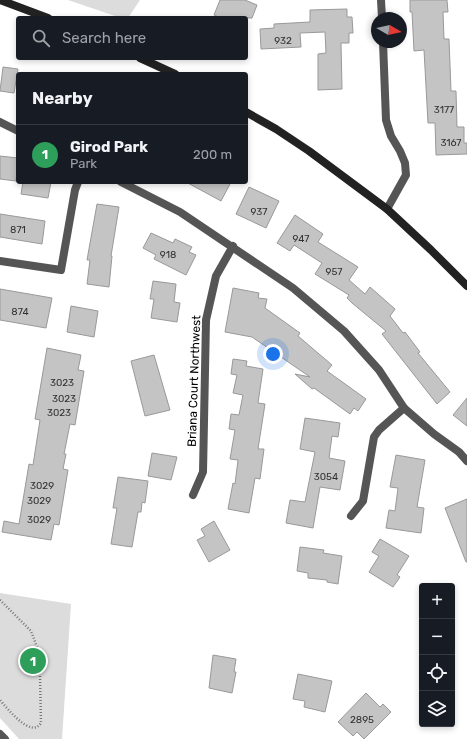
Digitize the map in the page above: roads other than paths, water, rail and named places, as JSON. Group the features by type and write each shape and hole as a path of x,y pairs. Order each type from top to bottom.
{"main road":[{"path":"0,0 43,16"},
{"path":"144,60 171,72"},
{"path":"248,113 276,129 309,151 387,209 467,286"}],"street":[{"path":"381,0 382,12"},
{"path":"383,48 386,120 391,136 405,163 406,174 387,209"},
{"path":"0,122 16,130"},
{"path":"0,261 60,270 77,184"},
{"path":"125,184 180,212 233,246 293,288 344,332 379,370 404,408 467,461"},
{"name":"Briana Court Northwest","path":"193,495 203,472 206,320 216,276 233,246"},
{"path":"350,516 364,501 374,437 379,430 404,408"},
{"path":"0,734 5,739"}],"place":[{"name":"Girod Park","path":"33,661"}]}
